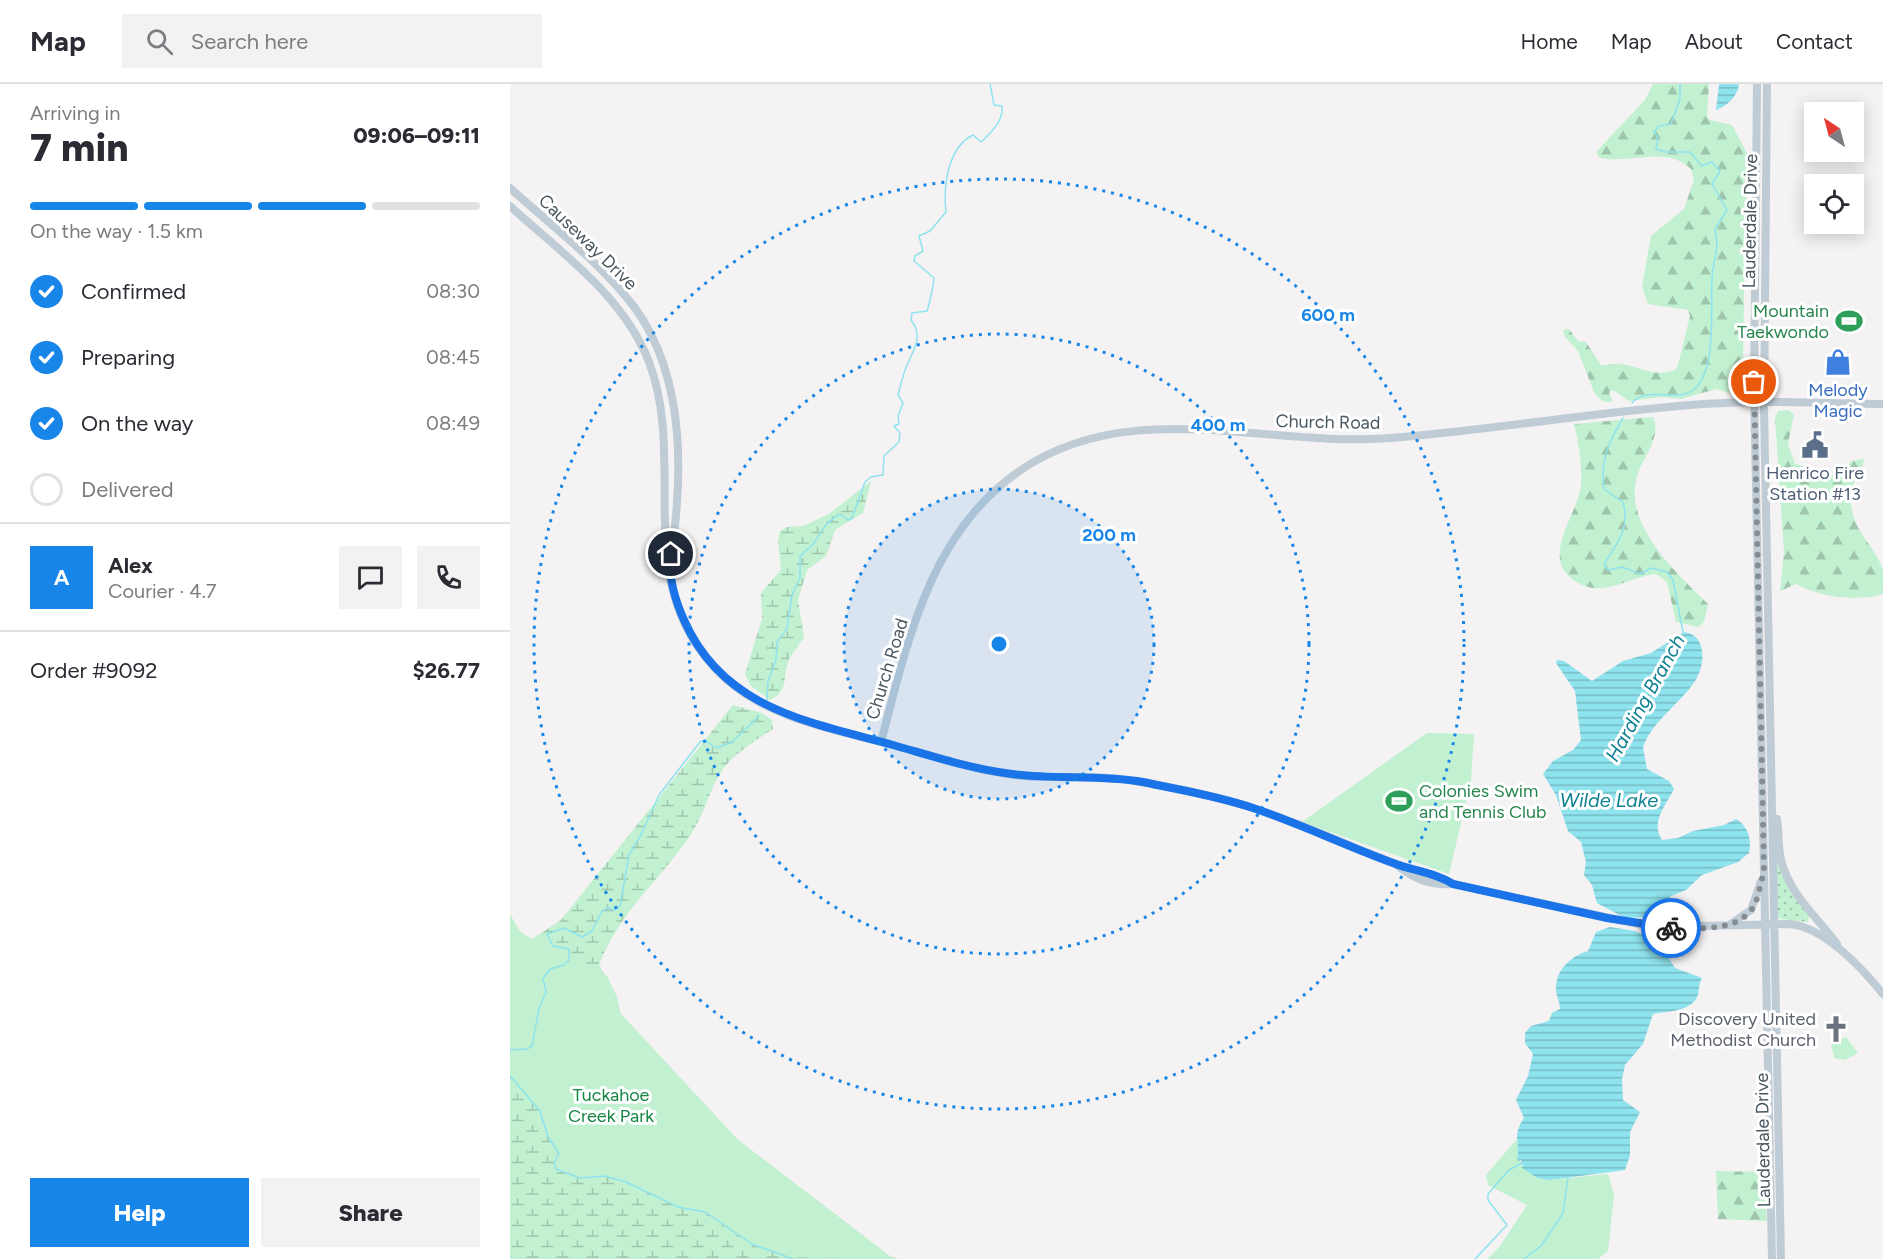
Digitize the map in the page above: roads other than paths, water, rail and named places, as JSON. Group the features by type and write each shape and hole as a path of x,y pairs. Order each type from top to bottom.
{"street":[{"name":"Lauderdale Drive","path":"1757,84 1754,402 1772,1259"},
{"name":"Lauderdale Drive","path":"1767,84 1764,402 1781,1259"},
{"name":"Causeway Drive","path":"510,188 625,296 646,325 660,355 670,386 676,430 676,498 669,565"},
{"name":"Causeway Drive","path":"510,206 612,301 634,332 648,360 662,413 664,535 677,602 698,647 728,681 749,697 783,713 995,772 1047,777 1126,779 1234,802 1292,822 1396,864 1409,875 1427,882 1441,885 1453,884 1636,924 1665,928 1794,925 1810,929 1847,958"},
{"name":"Church Road","path":"881,742 927,587 954,537 973,512 1003,483 1033,462 1069,445 1111,433 1154,428 1312,440 1391,438 1646,409 1754,402 1883,404"},
{"path":"1772,784 1785,871 1804,905 1847,958 1883,994"},
{"path":"1726,926 1751,910 1764,871"}],"water":[{"path":"1719,84 1739,84 1737,93 1731,100 1716,110"},
{"name":"Wilde Lake","path":"1684,632 1692,634 1701,645 1701,667 1695,681 1652,730 1643,748 1647,769 1669,781 1674,789 1660,814 1659,833 1662,840 1678,838 1693,831 1724,825 1736,819 1744,825 1748,833 1749,853 1738,862 1702,875 1686,890 1671,896 1658,913 1645,917 1625,918 1597,903 1592,885 1584,875 1586,862 1581,842 1568,831 1556,795 1543,774 1553,761 1573,750 1581,740 1575,691 1556,663 1557,660 1564,661 1592,681 1623,661 1651,653"},
{"path":"1610,927 1635,931 1659,942 1675,968 1702,978 1698,995 1689,1006 1653,1014 1643,1044 1625,1065 1622,1079 1623,1100 1640,1112 1630,1132 1630,1155 1625,1170 1550,1180 1537,1178 1521,1167 1523,1166 1521,1160 1517,1161 1517,1135 1524,1118 1516,1100 1528,1076 1533,1054 1525,1043 1525,1033 1531,1026 1549,1021 1552,1013 1560,1009 1556,983 1561,970 1570,960 1588,951 1596,932"}],"waterway":[{"path":"767,700 768,681 776,660 777,642 787,629 792,595 800,578 800,557 835,517 840,514 848,520 852,518 865,482 871,477 883,475 884,456 899,442 900,433 894,426 899,424 898,416 903,403 898,395 917,336 911,320 912,313 927,311 934,281 934,278 914,261 915,256 923,251 919,236 930,231 946,212 945,191 949,168 958,148 973,135 981,142 999,121 1002,106 994,105 990,84"},
{"name":"Harding Branch","path":"1632,403 1645,395 1679,395 1693,390 1701,381 1709,354 1712,278 1717,250 1715,229 1727,210 1712,184 1720,171 1712,162 1702,166 1690,152 1665,152 1656,149 1658,138 1654,132 1659,126 1671,124 1680,99 1680,84"},
{"name":"Harding Branch","path":"1623,418 1607,452 1603,479 1604,489 1623,502 1624,528 1604,564 1608,570 1622,567 1640,574 1651,568 1667,572 1673,580 1683,632"},
{"path":"510,1050 527,1049 532,1046 539,1008 546,992 543,979 550,969 564,965 569,960 569,949 553,946 547,934 564,928 582,937 592,931 602,911 608,908 615,910 620,906 629,855 659,795 700,742 705,740 716,748 732,742 759,716"},
{"path":"510,1076 540,1111 548,1137 559,1153 554,1164 556,1169 580,1178 604,1176 626,1182 678,1207 705,1212 752,1244 793,1259"},
{"path":"1475,1259 1507,1225 1488,1200 1488,1194 1509,1170 1522,1163"},
{"name":"Harding Branch","path":"1524,1259 1541,1246 1563,1213 1568,1177"}],"place":[{"name":"Mountain Taekwondo","path":"1849,321"},
{"name":"Melody Magic","path":"1838,362"},
{"name":"Henrico Fire Station #13","path":"1815,445"},
{"name":"Colonies Swim and Tennis Club","path":"1399,801"},
{"name":"Discovery United Methodist Church","path":"1836,1029"}],"park label":[{"name":"Tuckahoe Creek Park","path":"611,1105"}]}
